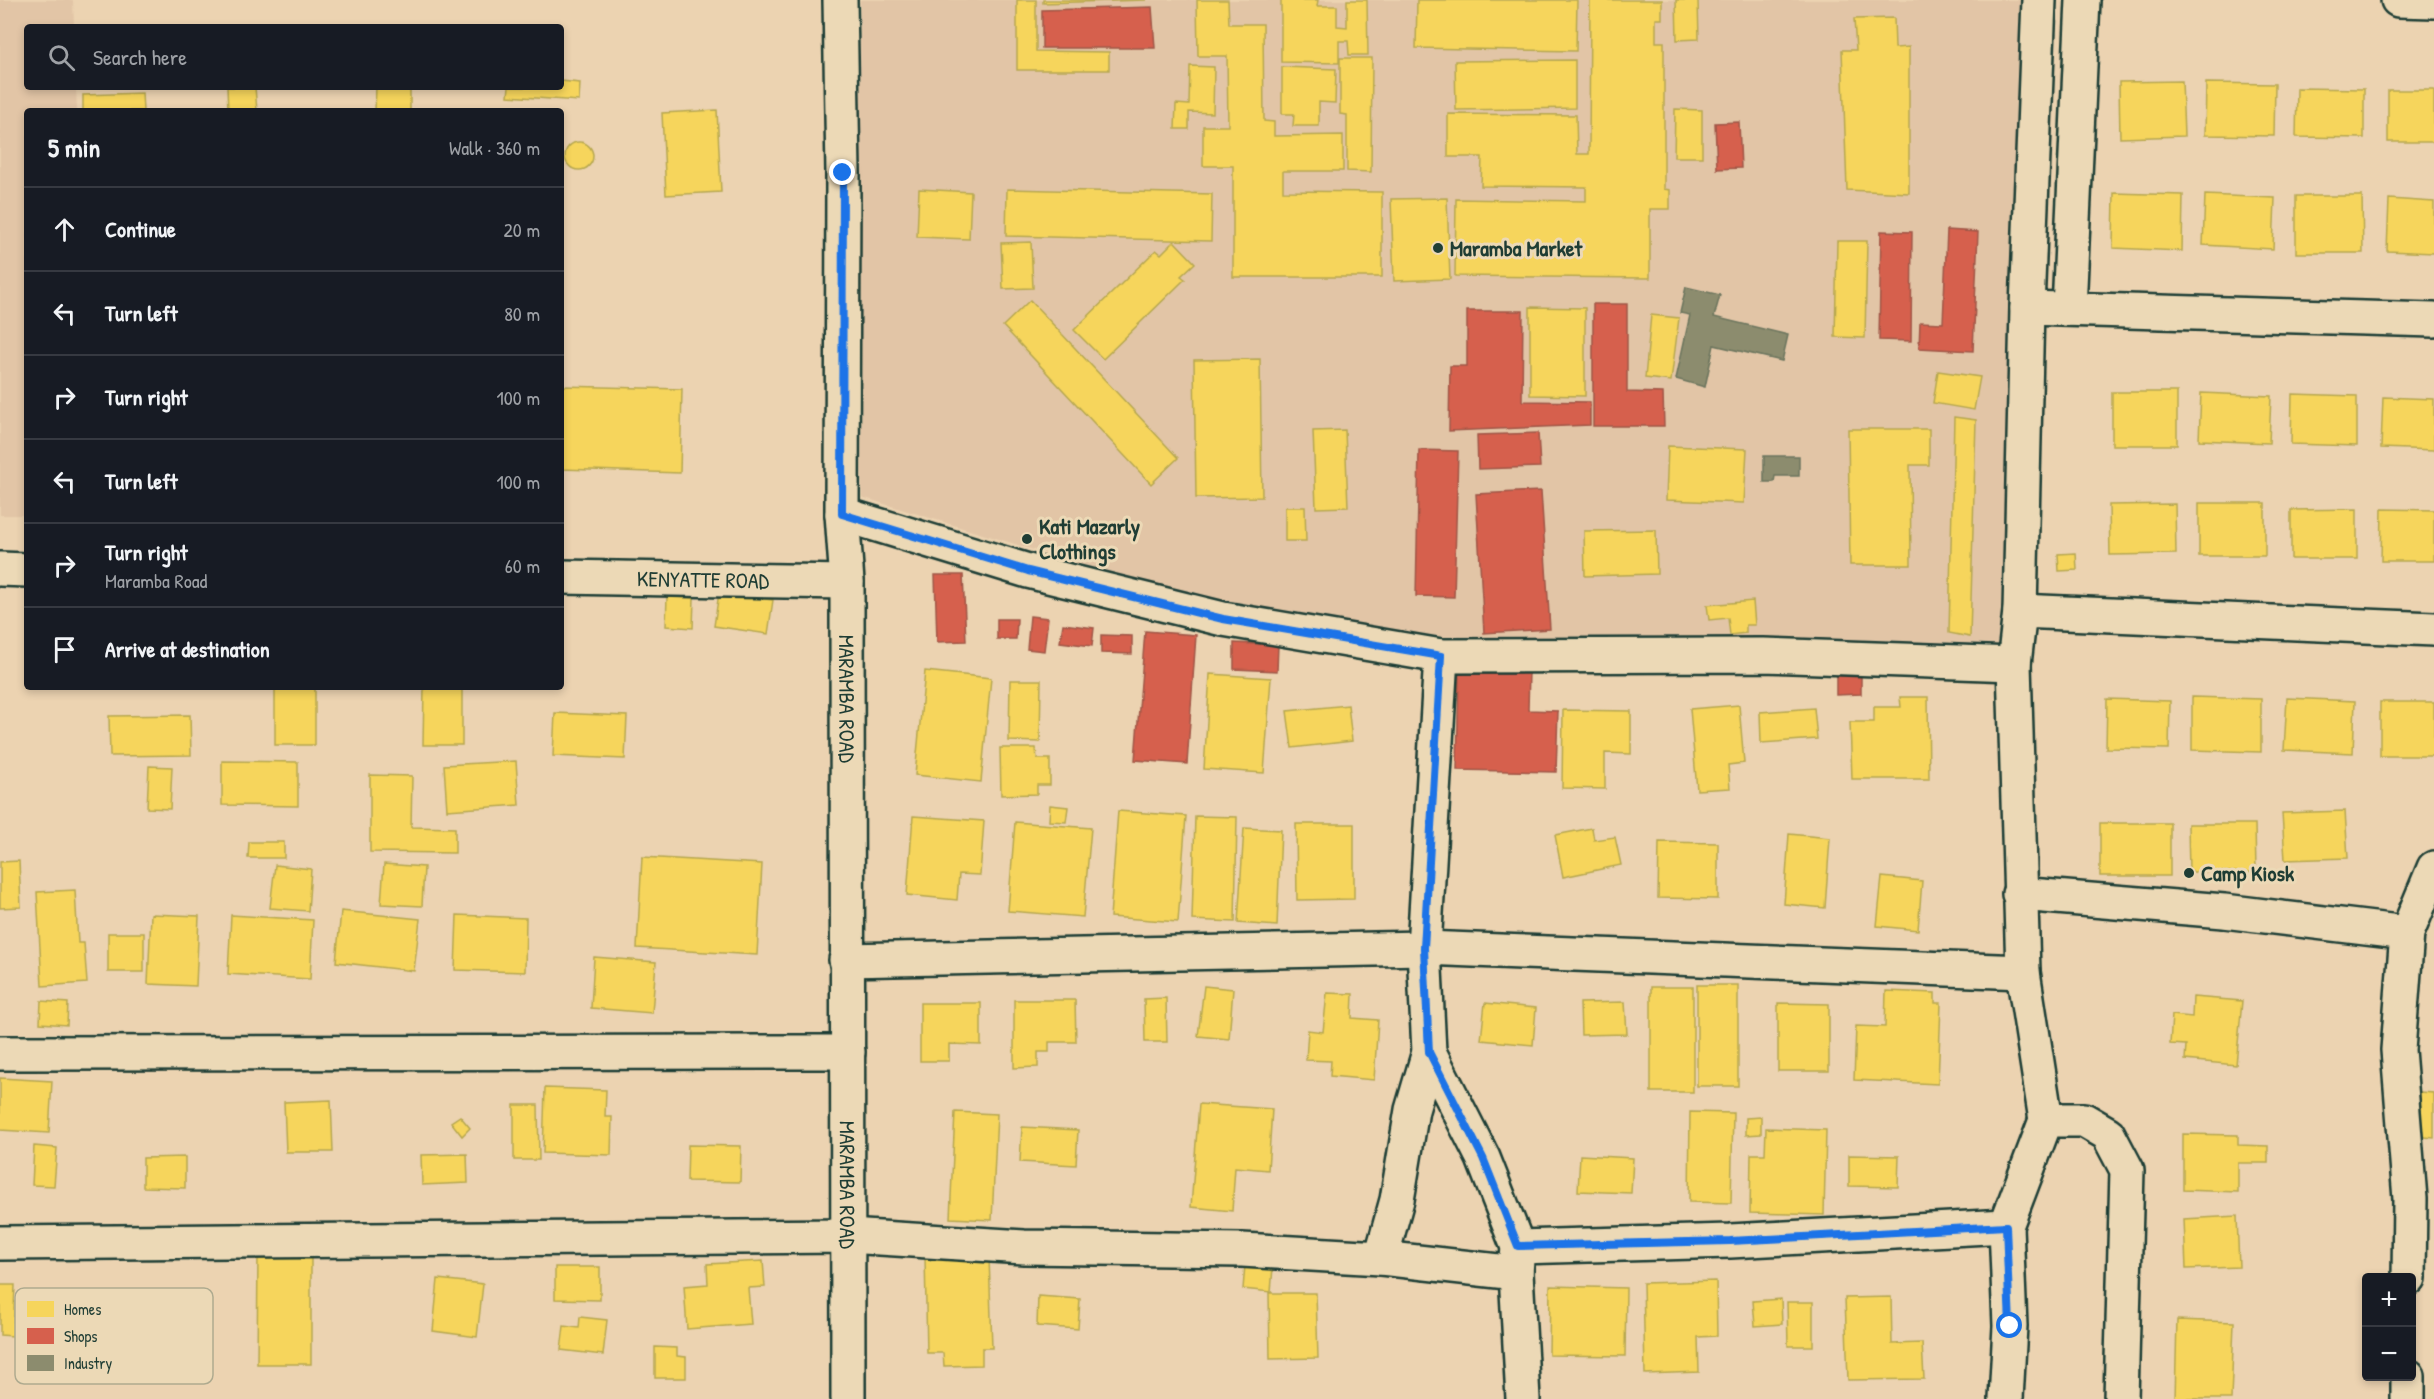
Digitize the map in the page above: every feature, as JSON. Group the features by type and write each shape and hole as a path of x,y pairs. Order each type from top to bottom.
{"street":[{"name":"MARAMBA ROAD","path":"840,0 843,173 842,514 847,582 848,1399"},
{"path":"2006,1399 2010,1326 2006,1226 2046,1120 2023,972 2014,664 2020,610 2027,308 2039,0"},
{"path":"2069,309 2083,0"},
{"path":"2398,0 2434,1"},
{"path":"2027,308 2434,320"},
{"path":"842,514 1028,571 1211,616 1441,656 1763,655 2014,664"},
{"path":"0,569 24,570"},
{"name":"KENYATTE ROAD","path":"564,577 847,582"},
{"path":"2020,610 2434,629"},
{"path":"1381,1258 1397,1200 1412,1110 1429,1052 1424,948 1441,656"},
{"path":"2409,1273 2410,1199 2398,1050 2407,933 2434,868"},
{"path":"2019,894 2224,910 2407,933"},
{"path":"846,960 1424,948 2023,972"},
{"path":"0,1053 848,1052"},
{"path":"1429,1052 1483,1158 1517,1260 1523,1399"},
{"path":"2046,1120 2084,1120 2108,1134 2127,1170 2121,1399"},
{"path":"0,1243 848,1236 1024,1247 1242,1250 1381,1258 1517,1260 1730,1241 2006,1226"},
{"path":"2408,1381 2408,1399"}],"shaded area":[{"path":"0,0 73,0 74,24 24,24 24,90 76,90 77,108 24,108 24,515 0,515"},
{"name":"Maramba Market","path":"860,0 2022,0 2002,684 1489,644 1223,608 862,497"}],"building: Homes":[{"path":"1017,0 1036,0 1036,51 1109,52 1109,70 1017,70"},
{"path":"1043,0 1147,0 1043,3"},
{"path":"1197,0 1228,0 1229,24 1263,24 1264,121 1274,122 1274,136 1343,135 1343,171 1283,171 1283,191 1382,192 1382,277 1233,277 1233,166 1203,166 1203,126 1228,126 1227,56 1198,56"},
{"path":"1281,0 1318,0 1317,6 1337,6 1337,26 1347,27 1347,0 1367,0 1368,55 1349,55 1348,41 1339,41 1339,63 1281,62"},
{"path":"1417,0 1577,0 1576,51 1416,48"},
{"path":"1590,0 1662,0 1662,19 1656,19 1656,42 1664,42 1664,189 1670,190 1670,209 1650,209 1650,278 1455,276 1456,199 1586,201 1586,187 1481,186 1482,157 1448,157 1448,114 1576,115 1577,154 1589,154"},
{"path":"1676,0 1698,0 1699,39 1677,40"},
{"path":"1894,18 1895,48 1909,47 1909,193 1847,190 1842,50 1856,50 1854,19"},
{"path":"1340,58 1372,58 1371,172 1347,171 1347,115 1340,114"},
{"path":"1575,60 1575,108 1456,110 1455,61"},
{"path":"1190,66 1214,67 1213,113 1189,112 1189,129 1175,129 1176,104 1189,105"},
{"path":"1282,67 1336,69 1335,103 1319,102 1319,126 1293,126 1294,114 1282,114"},
{"path":"564,81 580,83 579,101 508,96 509,90 564,90"},
{"path":"2182,81 2184,136 2120,138 2119,82"},
{"path":"2206,83 2275,84 2274,136 2205,135"},
{"path":"2297,88 2364,89 2364,138 2296,137"},
{"path":"227,90 255,90 257,108 228,108"},
{"path":"376,90 410,90 410,108 375,108"},
{"path":"2388,90 2434,90 2434,142 2388,142"},
{"path":"142,93 143,108 83,108 83,95"},
{"path":"1675,109 1702,110 1702,157 1674,157"},
{"path":"717,110 721,192 666,195 662,113"},
{"path":"579,142 589,146 593,156 589,166 579,170 569,166 565,156 569,146"},
{"path":"919,189 971,192 969,239 917,237"},
{"path":"1007,189 1212,194 1211,241 1006,236"},
{"path":"2114,193 2183,195 2182,251 2113,248"},
{"path":"2205,195 2275,198 2273,249 2203,245"},
{"path":"2296,196 2362,196 2363,253 2296,253"},
{"path":"1447,198 1450,279 1394,281 1391,199"},
{"path":"2389,199 2434,202 2434,253 2387,251"},
{"path":"1174,241 1195,263 1181,276 1185,279 1103,359 1074,330 1156,250 1161,254"},
{"path":"1837,241 1867,241 1865,338 1835,337"},
{"path":"1031,242 1033,288 1003,289 1001,243"},
{"path":"1030,300 1178,458 1151,484 1003,326"},
{"path":"1530,307 1585,308 1585,396 1530,395"},
{"path":"1651,315 1679,318 1671,381 1645,378"},
{"path":"1260,359 1262,497 1196,498 1194,360"},
{"path":"1938,371 1980,377 1974,410 1933,403"},
{"path":"564,386 682,389 680,473 564,469"},
{"path":"2112,392 2177,392 2177,445 2112,445"},
{"path":"2201,393 2271,396 2269,443 2199,440"},
{"path":"2292,394 2357,396 2357,446 2291,444"},
{"path":"2383,397 2434,399 2434,450 2381,448"},
{"path":"1954,417 1976,420 1970,637 1949,633"},
{"path":"1848,429 1929,429 1929,465 1910,465 1911,565 1850,565"},
{"path":"1345,430 1348,507 1316,508 1313,431"},
{"path":"1668,446 1747,449 1744,503 1666,500"},
{"path":"2199,503 2265,503 2265,556 2199,556"},
{"path":"2175,504 2176,554 2110,555 2109,505"},
{"path":"1285,507 1305,507 1306,541 1285,541"},
{"path":"2357,509 2357,559 2291,559 2291,510"},
{"path":"2382,509 2434,510 2434,561 2381,561"},
{"path":"1656,530 1657,574 1585,576 1584,531"},
{"path":"2076,553 2077,570 2059,571 2058,554"},
{"path":"719,593 773,600 768,634 714,626"},
{"path":"667,597 694,598 693,628 666,626"},
{"path":"1753,601 1755,625 1746,625 1746,633 1730,635 1728,618 1709,620 1707,605"},
{"path":"925,671 991,678 981,782 915,775"},
{"path":"1210,674 1271,678 1264,773 1204,769"},
{"path":"1010,680 1041,680 1040,742 1009,741"},
{"path":"275,690 315,690 315,745 275,745"},
{"path":"424,690 462,690 462,745 423,745"},
{"path":"1900,697 1928,697 1929,779 1852,779 1850,722 1874,722 1874,707 1901,707"},
{"path":"2192,697 2261,699 2261,752 2192,750"},
{"path":"2287,698 2355,701 2353,753 2284,750"},
{"path":"2107,699 2170,701 2169,749 2106,748"},
{"path":"2380,702 2434,702 2434,756 2380,756"},
{"path":"1348,705 1352,741 1292,748 1287,711"},
{"path":"1739,705 1744,763 1728,765 1730,788 1697,790 1690,709"},
{"path":"1814,708 1817,739 1761,743 1760,712"},
{"path":"1563,710 1631,711 1631,754 1605,753 1605,789 1562,788"},
{"path":"555,713 627,716 625,759 553,756"},
{"path":"190,715 191,755 110,756 109,716"},
{"path":"1000,748 1036,748 1037,759 1050,759 1050,785 1037,785 1037,794 1001,795"},
{"path":"222,761 298,762 298,806 222,805"},
{"path":"516,761 519,805 447,810 444,765"},
{"path":"149,766 172,767 170,809 147,808"},
{"path":"370,775 412,776 411,827 455,828 455,853 370,852"},
{"path":"1050,805 1068,807 1066,822 1049,821"},
{"path":"1118,811 1186,816 1178,922 1110,917"},
{"path":"2345,811 2348,858 2285,860 2282,813"},
{"path":"913,816 984,821 980,875 959,874 957,900 907,895"},
{"path":"1195,816 1237,817 1235,922 1192,920"},
{"path":"1015,822 1091,828 1083,917 1008,911"},
{"path":"2100,823 2170,823 2170,876 2100,876"},
{"path":"1296,824 1354,824 1354,899 1297,900"},
{"path":"2188,824 2255,824 2256,872 2189,872"},
{"path":"1244,828 1281,830 1277,926 1238,923"},
{"path":"1592,828 1594,840 1615,837 1621,865 1563,877 1555,835"},
{"path":"1789,834 1830,838 1825,908 1784,904"},
{"path":"249,842 284,842 284,858 248,858"},
{"path":"1659,842 1718,843 1718,899 1658,898"},
{"path":"642,857 762,864 757,955 637,948"},
{"path":"19,861 21,907 0,908 0,862"},
{"path":"384,864 424,867 422,906 381,904"},
{"path":"275,865 311,869 308,911 270,908"},
{"path":"1882,877 1922,881 1918,930 1877,926"},
{"path":"75,890 78,943 84,943 87,983 42,986 37,892"},
{"path":"341,911 420,919 414,971 336,962"},
{"path":"151,914 199,916 196,986 148,984"},
{"path":"231,915 313,920 310,979 228,974"},
{"path":"457,915 526,918 525,972 455,970"},
{"path":"108,933 144,933 144,972 108,972"},
{"path":"594,957 656,962 652,1013 591,1008"},
{"path":"1697,985 1738,985 1738,1086 1697,1086"},
{"path":"1204,986 1233,989 1229,1039 1198,1036"},
{"path":"1651,987 1693,987 1693,1092 1651,1092"},
{"path":"1886,991 1935,993 1935,1003 1941,1003 1938,1084 1854,1080 1856,1026 1885,1027"},
{"path":"1327,993 1353,994 1352,1018 1378,1020 1374,1080 1330,1076 1331,1061 1306,1060 1308,1030 1323,1032"},
{"path":"2193,997 2242,1001 2236,1065 2185,1060 2186,1045 2170,1044 2172,1015 2192,1017"},
{"path":"1166,998 1167,1042 1145,1042 1144,999"},
{"path":"1014,1000 1075,1000 1076,1042 1049,1042 1049,1052 1038,1052 1038,1067 1014,1068"},
{"path":"41,1001 68,1003 67,1025 40,1023"},
{"path":"1625,1002 1627,1034 1581,1035 1580,1003"},
{"path":"920,1003 981,1003 981,1045 949,1044 949,1061 920,1061"},
{"path":"1485,1003 1536,1008 1533,1045 1481,1040"},
{"path":"1778,1003 1829,1004 1829,1071 1778,1071"},
{"path":"0,1078 52,1081 49,1133 0,1130"},
{"path":"545,1088 606,1090 605,1117 612,1117 611,1155 543,1153"},
{"path":"2420,1092 2434,1093 2434,1138 2415,1136"},
{"path":"331,1100 333,1152 286,1152 284,1102"},
{"path":"1199,1104 1272,1109 1268,1170 1235,1167 1232,1211 1191,1207"},
{"path":"514,1105 538,1105 539,1160 514,1160"},
{"path":"955,1112 997,1114 992,1220 950,1218"},
{"path":"1690,1112 1733,1113 1731,1203 1689,1202"},
{"path":"460,1116 470,1128 462,1136 451,1122"},
{"path":"1761,1117 1761,1134 1746,1135 1746,1118"},
{"path":"1022,1127 1078,1130 1076,1165 1020,1162"},
{"path":"1766,1128 1826,1130 1824,1215 1750,1213 1751,1154 1765,1154"},
{"path":"2183,1134 2238,1135 2238,1145 2268,1146 2268,1163 2238,1163 2238,1192 2183,1190"},
{"path":"688,1145 741,1146 740,1182 687,1181"},
{"path":"34,1146 57,1148 54,1186 32,1185"},
{"path":"467,1154 468,1183 422,1185 421,1155"},
{"path":"1580,1155 1633,1158 1631,1193 1578,1191"},
{"path":"1849,1155 1899,1156 1898,1187 1849,1186"},
{"path":"185,1157 185,1188 143,1187 143,1158"},
{"path":"2237,1216 2239,1267 2186,1269 2184,1219"},
{"path":"258,1255 311,1255 311,1364 257,1364"},
{"path":"989,1256 992,1348 982,1348 982,1365 944,1366 943,1353 927,1353 925,1257"},
{"path":"763,1261 765,1287 748,1288 751,1324 687,1329 684,1286 708,1284 707,1264"},
{"path":"1245,1265 1273,1267 1271,1292 1243,1289"},
{"path":"555,1267 600,1267 600,1300 555,1299"},
{"path":"438,1279 483,1284 477,1337 433,1331"},
{"path":"1716,1281 1717,1336 1698,1337 1699,1372 1645,1374 1643,1283"},
{"path":"0,1285 15,1285 13,1336 0,1335"},
{"path":"1550,1286 1626,1288 1625,1356 1549,1355"},
{"path":"1269,1293 1316,1293 1318,1358 1270,1359"},
{"path":"1038,1296 1080,1299 1078,1329 1037,1326"},
{"path":"1891,1297 1892,1344 1922,1343 1924,1379 1848,1380 1845,1298"},
{"path":"1781,1299 1782,1324 1755,1326 1753,1301"},
{"path":"1787,1302 1813,1302 1813,1346 1788,1346"},
{"path":"580,1317 607,1320 603,1355 561,1350 564,1326 579,1328"},
{"path":"2177,1320 2234,1322 2231,1399 2175,1399"},
{"path":"655,1347 677,1348 677,1356 686,1357 686,1378 655,1378"}],"building: Shops":[{"path":"1152,7 1155,48 1042,48 1042,10"},
{"path":"1739,122 1741,168 1717,169 1715,123"},
{"path":"1947,230 1978,232 1973,351 1919,348 1920,322 1943,323"},
{"path":"1881,231 1912,232 1911,341 1879,340"},
{"path":"1593,304 1627,304 1627,392 1663,393 1664,426 1593,426"},
{"path":"1467,311 1523,311 1522,401 1590,402 1590,425 1449,431 1450,366 1467,366"},
{"path":"1538,433 1540,467 1478,469 1477,435"},
{"path":"1419,450 1458,451 1454,597 1416,596"},
{"path":"1541,491 1550,629 1484,633 1476,494"},
{"path":"935,575 963,575 966,641 937,642"},
{"path":"1030,616 1048,618 1044,651 1027,649"},
{"path":"997,619 1017,619 1016,639 997,639"},
{"path":"1063,624 1094,628 1092,646 1060,642"},
{"path":"1145,631 1196,635 1187,764 1135,760"},
{"path":"1101,635 1132,636 1132,654 1101,653"},
{"path":"1234,643 1278,645 1277,671 1234,669"},
{"path":"1459,670 1529,671 1528,710 1558,711 1556,772 1457,770"},
{"path":"1836,672 1861,672 1861,694 1836,695"}],"building: Industry":[{"path":"1686,287 1720,295 1714,317 1788,335 1782,361 1714,345 1705,387 1676,379 1690,315 1680,313"},
{"path":"1764,456 1799,456 1799,476 1775,476 1774,482 1764,482"}],"place":[{"name":"Maramba Market","path":"1438,248"},
{"name":"Kati Mazarly Clothings","path":"1027,539"},
{"name":"Camp Kiosk","path":"2189,873"}],"route":[{"path":"843,173 842,514 1028,571 1223,619 1441,656 1424,948 1429,1052 1483,1158 1518,1246 1730,1241 2006,1226 2010,1326"}]}
